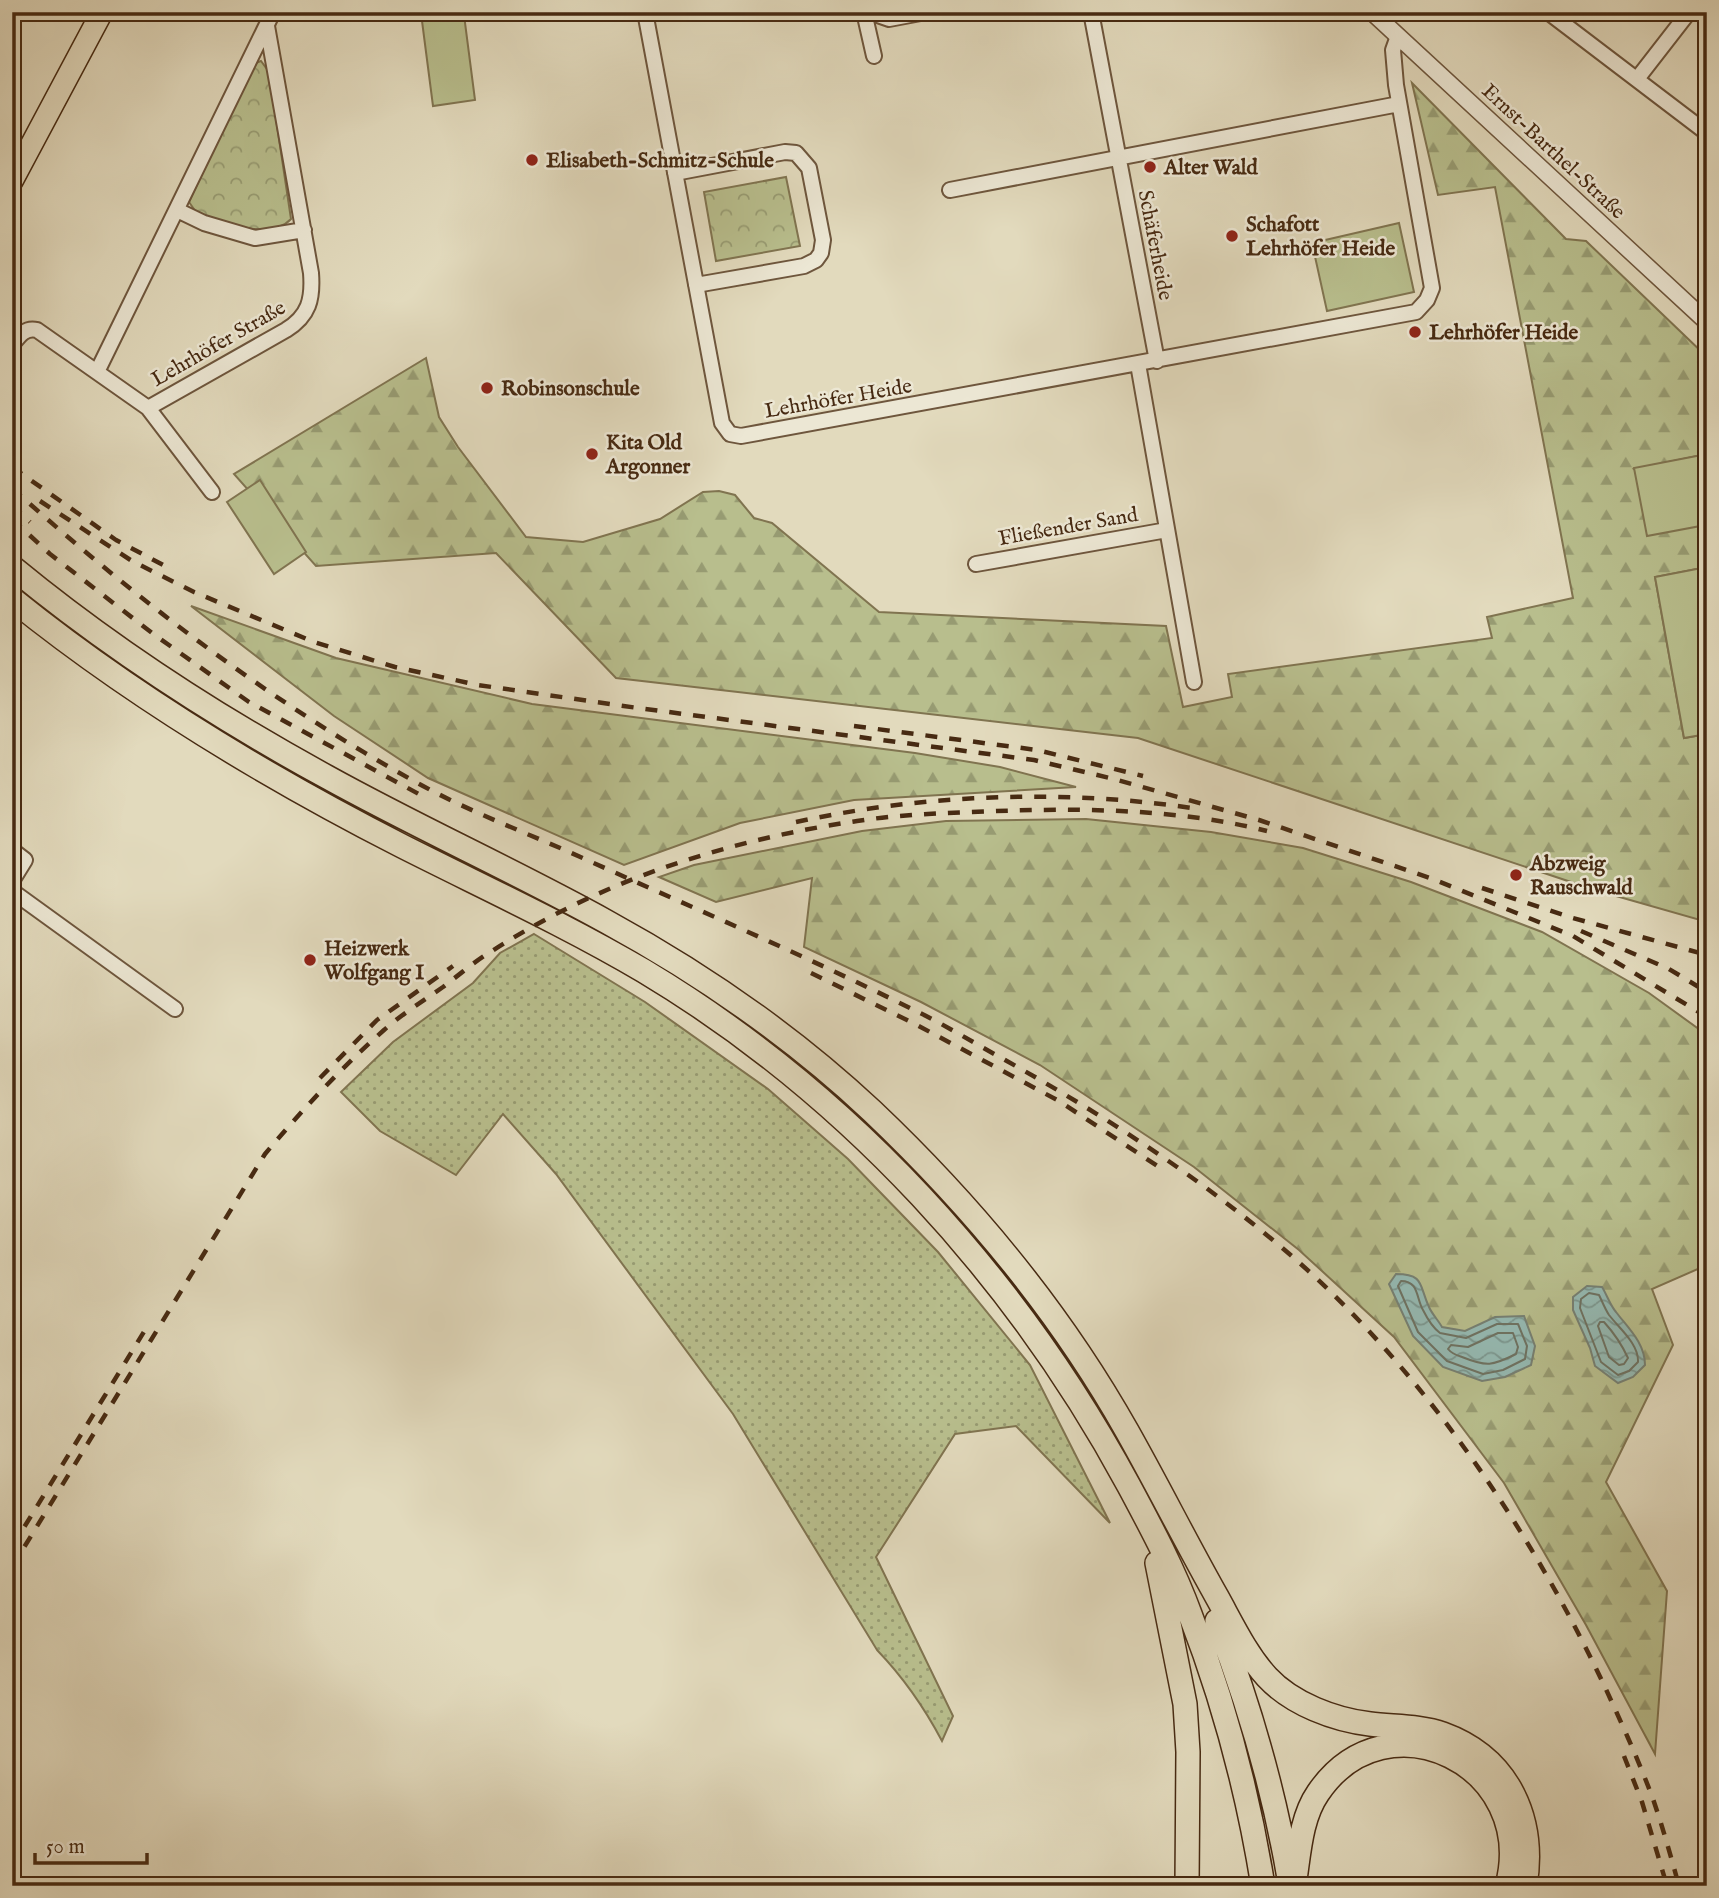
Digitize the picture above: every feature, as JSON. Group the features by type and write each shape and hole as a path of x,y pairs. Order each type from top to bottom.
{"highway":[{"path":"12,567 108,640 249,733 329,779 603,919 659,951 729,998 816,1064 869,1109 940,1179 1021,1275 1094,1377 1248,1652 1270,1681 1284,1692 1336,1718 1441,1733 1478,1753 1494,1766 1518,1799 1524,1820 1528,1867 1525,1886"},
{"path":"12,600 116,676 205,736 293,788 401,846 525,906 646,972 738,1035 796,1080 845,1122 922,1196 1011,1303 1061,1371 1097,1427 1149,1522 1189,1609 1221,1700 1242,1776 1263,1886"},
{"path":"1149,1522 1185,1704 1188,1752 1187,1886"},
{"path":"1186,1544 1224,1639 1251,1720 1292,1886"},
{"path":"1292,1886 1308,1812 1316,1795 1330,1777 1345,1763 1362,1755 1384,1747 1412,1745 1447,1754 1467,1765 1497,1798 1505,1816 1509,1836 1510,1874 1507,1886"}],"main road":[{"path":"12,181 102,12"}],"street":[{"path":"645,12 675,173 696,285 804,265 816,260 821,253 823,240 809,168 796,153 785,152 675,173"},
{"path":"864,12 874,56"},
{"path":"869,12 889,19 926,12"},
{"name":"Schäferheide","path":"1091,12 1157,361"},
{"name":"Ernst-Barthel-Straße","path":"1372,12 1707,323"},
{"path":"1548,12 1707,133"},
{"path":"1637,79 1689,12"},
{"name":"Lehrhöfer Straße","path":"97,372 270,19"},
{"name":"Lehrhöfer Straße","path":"148,408 286,330 308,310 312,290 270,19"},
{"name":"Lehrhöfer Heide","path":"696,285 722,423 730,434 741,436 1416,312 1432,288 1399,104 1393,50 1398,36"},
{"path":"950,190 1399,104"},
{"path":"177,210 204,223 255,238 304,230"},
{"name":"Lehrhöfer Straße","path":"12,345 22,333 29,329 37,330 148,408 212,492"},
{"name":"Fließender Sand","path":"1138,364 1194,682"},
{"name":"Fließender Sand","path":"976,564 1167,530"},
{"path":"12,850 25,860 12,881"},
{"path":"12,891 175,1009"}],"green space":[{"path":"464,15 475,100 433,106 422,21"},
{"path":"261,61 269,72 291,219 271,229 246,228 198,215 189,202 253,64"},
{"path":"1412,83 1566,239 1586,241 1707,357 1707,454 1634,469 1706,525 1707,529 1707,567 1655,577 1684,738 1707,734 1707,922 1595,890 1138,738 616,678 496,553 316,566 234,474 426,358 439,417 458,447 526,537 583,542 660,519 703,492 719,491 735,495 754,518 772,523 879,612 1166,626 1183,707 1232,697 1228,674 1492,638 1487,617 1573,598 1495,187 1438,195"},
{"path":"786,177 800,246 716,261 704,192"},
{"path":"1399,223 1414,292 1327,311 1312,243"},
{"path":"1707,454 1707,529 1706,525 1647,536 1634,468"},
{"path":"260,480 306,552 274,574 227,502"},
{"path":"1707,567 1707,734 1684,738 1655,577"},
{"path":"191,606 336,658 532,704 915,753 1000,767 1076,787 854,800 740,823 624,865 428,778 334,716"},
{"path":"1086,819 1211,832 1303,848 1411,882 1542,932 1649,993 1707,1035 1707,1265 1652,1289 1673,1345 1606,1482 1667,1591 1655,1754 1586,1625 1504,1483 1394,1337 1299,1250 1194,1167 1040,1065 921,1002 804,947 812,878 716,902 659,877 694,865 862,831 946,821"},
{"path":"534,934 645,1002 768,1089 848,1159 938,1252 1030,1365 1110,1523 1016,1426 955,1434 876,1557 953,1716 942,1741 913,1693 877,1650 733,1414 556,1174 503,1114 456,1175 380,1131 341,1092 393,1042 473,983 500,953"}],"water":[{"path":"1396,1274 1417,1279 1430,1310 1442,1327 1465,1331 1495,1317 1524,1316 1535,1346 1531,1365 1505,1377 1482,1381 1443,1367 1413,1336 1389,1284"},
{"path":"1587,1286 1602,1287 1614,1309 1639,1343 1645,1365 1633,1377 1618,1383 1595,1366 1573,1310 1573,1297"}],"railway":[{"path":"12,467 116,540 167,567"},
{"path":"12,488 158,611 261,686 368,755 458,804 786,949 936,1021 1074,1100 1150,1149 1224,1201 1294,1258 1342,1303 1430,1402 1508,1511 1543,1568 1575,1627 1636,1756 1664,1832 1679,1886"},
{"path":"40,501 132,561 194,592 314,642 395,667 478,685 1034,760 1114,779 1259,820 1433,879 1573,936 1707,1017"},
{"path":"12,505 30,522"},
{"path":"12,519 50,554 152,633 249,702 428,799"},
{"path":"854,726 1037,750 1143,776"},
{"path":"796,822 894,805 994,797 1093,798 1192,808"},
{"path":"12,1567 265,1154 352,1059 391,1024 479,959 534,926 577,903 667,866 761,839 874,819 996,811 1098,810 1200,818 1267,831"},
{"path":"1482,888 1573,918 1707,955"},
{"path":"1581,931 1669,969 1707,992"},
{"path":"320,1078 377,1020 453,966"},
{"path":"811,973 915,1024 1059,1101 1159,1167"},
{"path":"12,1547 150,1322"},
{"path":"1624,1756 1642,1802 1667,1886"}],"place":[{"name":"Elisabeth-Schmitz-Schule","path":"532,160"},
{"name":"Alter Wald","path":"1150,167"},
{"name":"Schafott Lehrhöfer Heide","path":"1232,236"},
{"name":"Lehrhöfer Heide","path":"1415,332"},
{"name":"Robinsonschule","path":"487,388"},
{"name":"Kita Old Argonner","path":"592,454"},
{"name":"Abzweig Rauschwald","path":"1516,875"},
{"name":"Heizwerk Wolfgang I","path":"310,960"}]}
